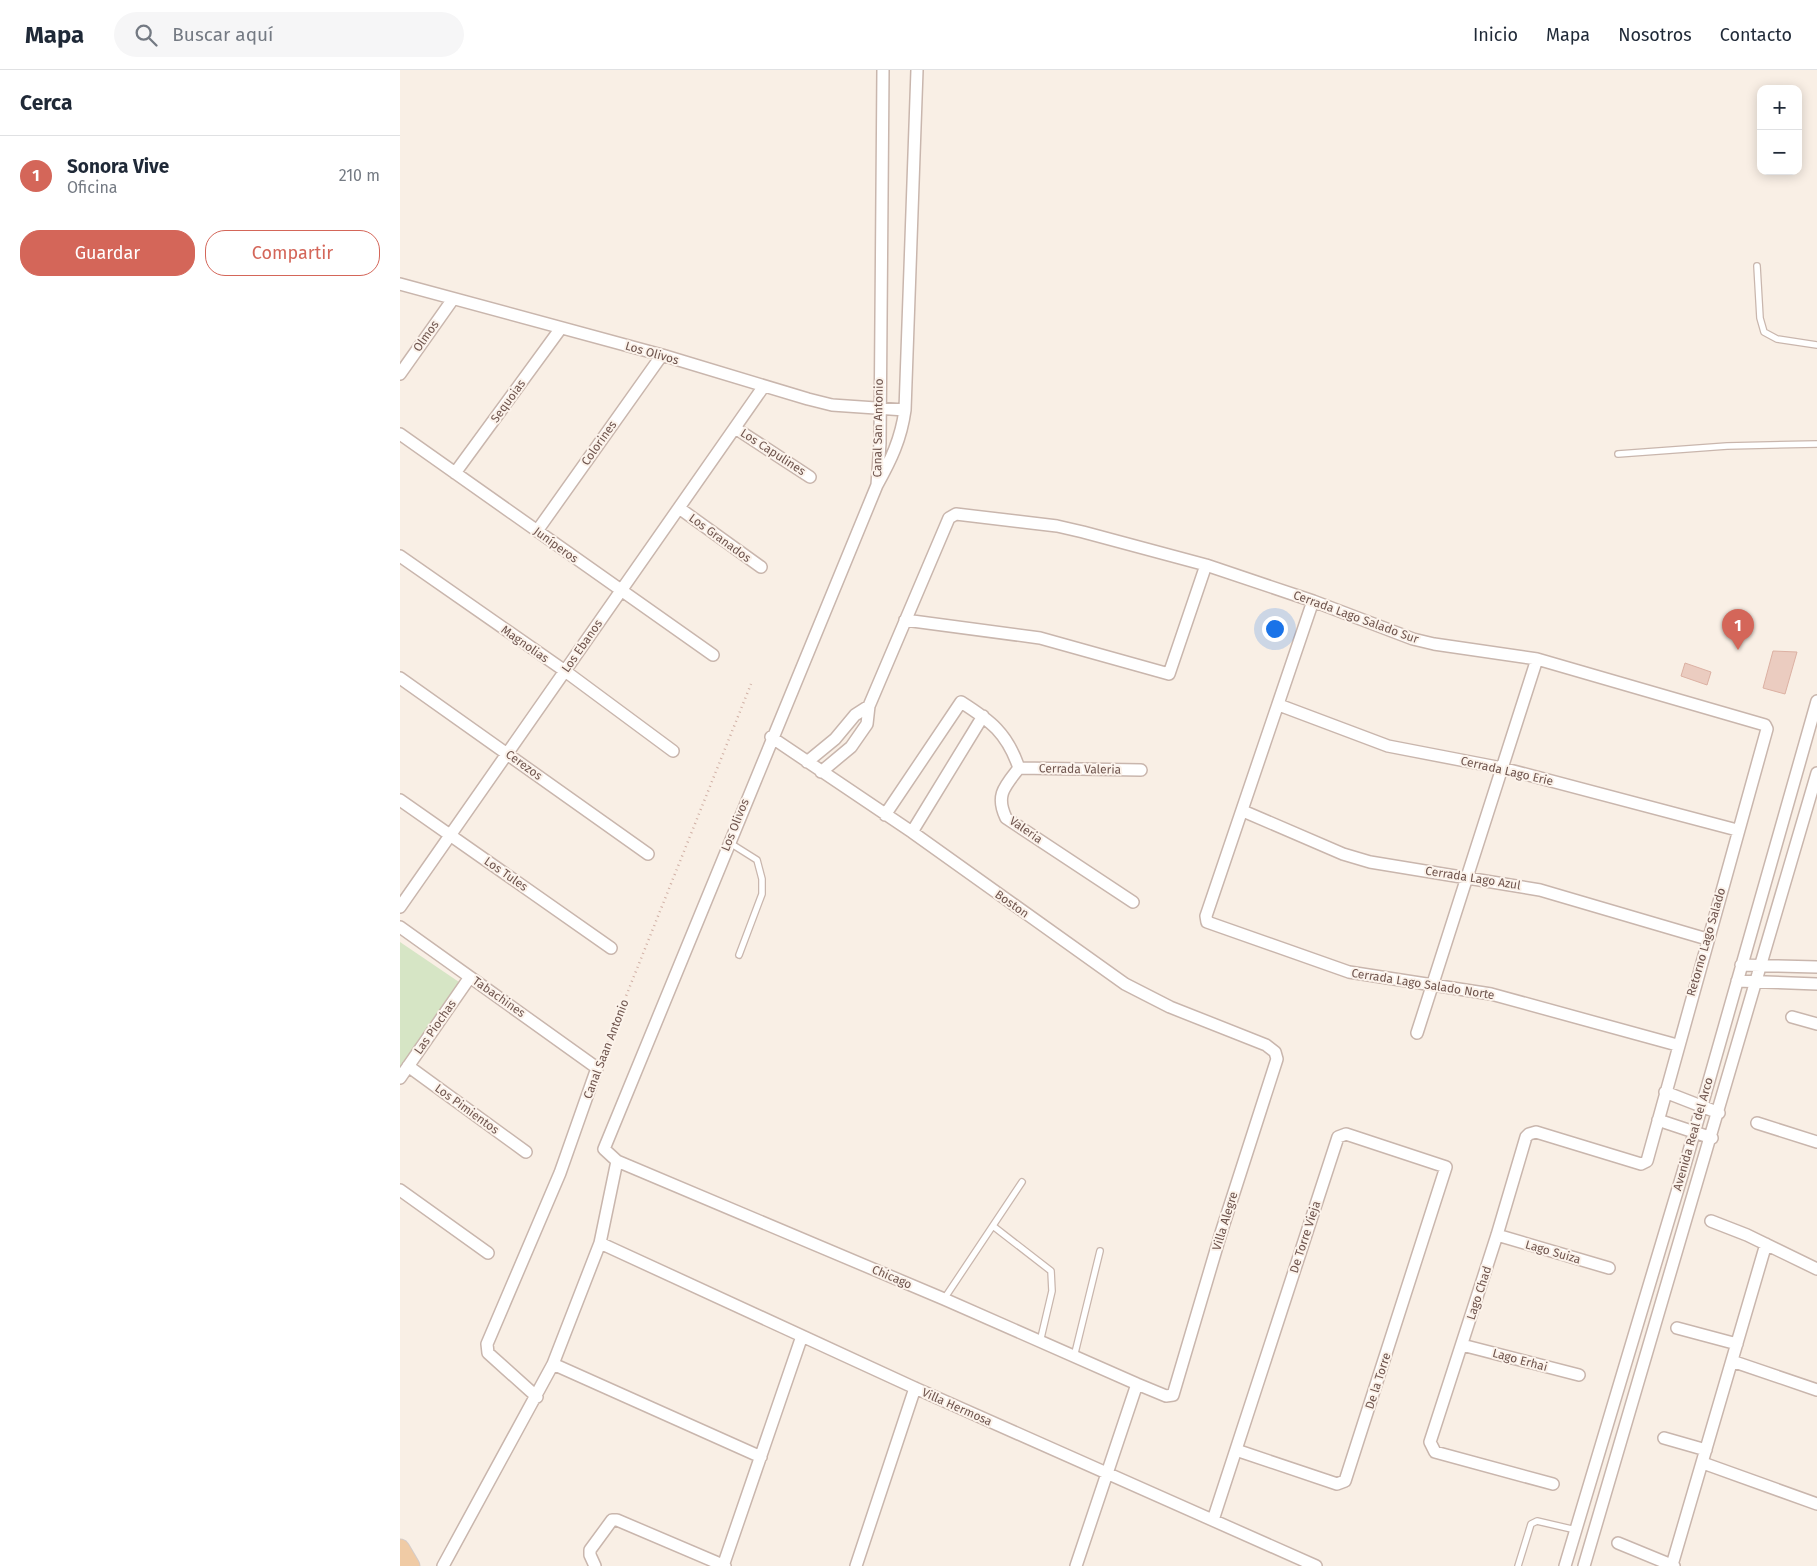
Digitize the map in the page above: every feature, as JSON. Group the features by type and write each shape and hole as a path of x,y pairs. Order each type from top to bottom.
{"main road":[{"path":"400,1550 410,1566"}],"street":[{"name":"Canal San Antonio","path":"877,485 883,70"},
{"name":"Canal San Antonio","path":"877,485 894,454 902,429 905,410 917,70"},
{"name":"Los Olivos","path":"400,284 662,355 832,405 905,410"},
{"name":"Olmos","path":"400,374 452,299"},
{"name":"Sequoias","path":"455,473 561,328"},
{"name":"Colorines","path":"537,532 662,355"},
{"name":"Los Ebanos","path":"400,907 764,386"},
{"name":"Los Capulines","path":"735,428 810,477"},
{"name":"Juníperos","path":"400,434 713,655"},
{"name":"Los Olivos","path":"617,1161 605,1151 604,1145 771,737 877,485"},
{"name":"Los Granados","path":"679,508 762,567"},
{"name":"Cerrada Lago Salado Sur","path":"905,620 949,518 956,514 1057,526 1206,565 1314,601 1412,639 1538,659 1765,724"},
{"name":"Magnolias","path":"400,556 564,671 673,751"},
{"path":"821,772 855,742 867,724 870,706 905,620 1040,638 1170,674 1206,565"},
{"path":"1244,811 1314,601"},
{"path":"1417,1033 1538,659"},
{"name":"Cerezos","path":"400,678 648,854"},
{"path":"885,814 961,702 983,716 1002,732 1012,748 1018,768"},
{"name":"Avenida Real del Arco","path":"1565,1566 1817,702"},
{"name":"Cerrada Lago Erie","path":"1279,705 1388,746 1502,768 1737,830"},
{"path":"807,762 835,739 855,715 870,706"},
{"path":"912,832 983,716"},
{"name":"Retorno Lago Salado","path":"1646,1161 1737,830 1767,729 1765,724"},
{"name":"Boston","path":"771,737 912,832 1125,984 1147,997 1266,1045"},
{"name":"Cerrada Valeria","path":"1018,768 1141,770"},
{"name":"Valeria","path":"1018,768 1002,793 1001,807 1006,818 1133,902"},
{"name":"Avenida Real del Arco","path":"1584,1566 1627,1416 1712,1138 1760,965 1817,773"},
{"name":"Los Tules","path":"400,800 611,948"},
{"name":"Cerrada Lago Azul","path":"1244,811 1343,854 1370,862 1468,876 1540,890 1707,939"},
{"name":"Cerrada Lago Salado Norte","path":"1244,811 1206,916 1206,920 1210,924 1349,972 1371,977 1433,984 1491,994 1677,1045"},
{"name":"Tabachines","path":"400,927 597,1068"},
{"path":"1741,965 1817,966"},
{"name":"Las Piochas","path":"400,1078 470,977"},
{"path":"1736,981 1817,984"},
{"path":"1792,1017 1817,1024"},
{"name":"Villa Alegre","path":"1166,1396 1175,1394 1221,1232 1277,1059 1272,1048 1266,1045"},
{"name":"Los Pimientos","path":"408,1066 526,1152"},
{"name":"Canal Saan Antonio","path":"537,1397 488,1353 487,1344 560,1172 597,1068"},
{"path":"1665,1092 1719,1113"},
{"path":"1658,1120 1712,1138"},
{"path":"1756,1123 1817,1142"},
{"name":"Lago Chad","path":"1553,1484 1432,1449 1430,1442 1528,1134 1536,1132 1641,1164 1646,1161"},
{"name":"De Torre Vieja","path":"1236,1450 1338,1137 1346,1134 1445,1165 1447,1171"},
{"path":"443,1566 537,1397 553,1364 600,1243 617,1161"},
{"name":"Chicago","path":"617,1161 944,1299 1166,1396"},
{"name":"De la Torre","path":"1236,1450 1337,1484 1345,1481 1447,1171"},
{"path":"400,1190 488,1252"},
{"path":"1711,1221 1766,1244 1817,1269"},
{"name":"Lago Suiza","path":"1497,1235 1609,1268"},
{"name":"Villa Hermosa","path":"600,1243 915,1388 1316,1566"},
{"path":"1618,1542 1659,1563 1673,1566 1766,1244"},
{"path":"1678,1328 1737,1344"},
{"path":"595,1566 590,1550 612,1520 617,1520 724,1566 802,1336"},
{"name":"Lago Erhai","path":"1462,1345 1579,1375"},
{"path":"1732,1361 1817,1390"},
{"path":"553,1364 761,1457"},
{"path":"1076,1566 1137,1384"},
{"path":"856,1566 915,1388"},
{"path":"1611,1411 1627,1416"},
{"path":"1664,1438 1706,1450"},
{"path":"1212,1520 1236,1450"},
{"path":"1703,1463 1817,1504"}],"lane":[{"path":"1757,266 1760,318 1764,332 1776,339 1817,345"},
{"path":"1618,454 1727,446 1817,444"},
{"path":"728,841 757,860 762,879 762,894 739,955"},
{"path":"944,1299 1022,1182"},
{"path":"993,1226 1051,1271 1052,1291 1040,1342"},
{"path":"1074,1357 1100,1251"},
{"path":"1518,1566 1531,1524 1537,1521 1576,1530"}],"path":[{"name":"Canal Saan Antonio","path":"597,1068 751,684"}],"green space":[{"path":"400,942 459,982 400,1068"}],"building":[{"path":"1773,651 1797,652 1785,694 1763,688"},
{"path":"1685,663 1711,672 1707,685 1681,676"}],"place":[{"name":"Sonora Vive","path":"1738,650"}]}
